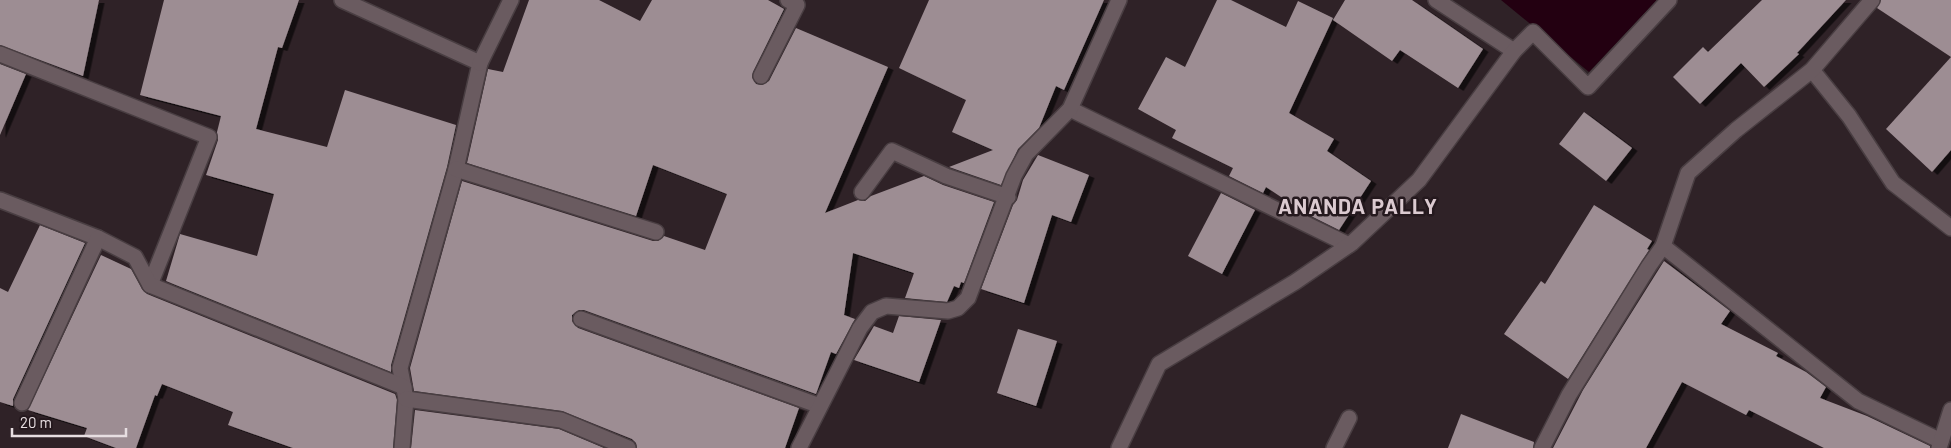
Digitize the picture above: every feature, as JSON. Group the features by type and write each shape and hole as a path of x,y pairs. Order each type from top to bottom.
{"street":[{"path":"342,0 480,63"},
{"path":"402,448 405,393 400,368 456,169 480,63 511,0"},
{"path":"761,76 797,4 788,0"},
{"path":"799,448 860,328 872,312 886,306 948,311 958,308 968,298 1008,197 1014,176 1026,154 1070,109 1119,0"},
{"path":"1436,0 1514,51"},
{"path":"1119,448 1159,364 1237,319 1349,245 1419,180 1514,51 1533,32 1588,87 1669,0"},
{"path":"1542,448 1569,396 1649,266 1664,246 1688,173 1736,130 1812,70 1872,0"},
{"path":"0,54 209,137 150,285"},
{"path":"1812,70 1849,116 1893,183 1951,228"},
{"path":"1070,109 1349,245"},
{"path":"862,192 892,151 946,176 1008,197"},
{"path":"456,169 656,232"},
{"path":"0,200 98,238 135,257 150,285 405,393 561,420 628,448"},
{"path":"22,403 98,238"},
{"path":"1664,246 1858,401 1940,445 1951,410"},
{"path":"581,319 820,406"},
{"path":"1334,448 1349,418"}],"shaded area":[{"path":"1501,0 1657,0 1589,72"}],"building":[{"path":"0,0 99,0 83,76 0,45"},
{"path":"164,0 299,0 282,48 278,47 256,129 327,147 345,90 456,125 447,167 391,365 391,372 166,281 180,234 257,256 274,194 206,175 218,140 217,132 221,116 140,95"},
{"path":"529,0 599,0 640,21 652,0 768,0 784,9 753,72 752,77 756,84 762,85 769,81 796,28 888,67 825,213 858,200 865,201 871,196 924,176 943,185 994,202 964,283 961,282 959,288 954,286 947,302 905,298 914,273 853,253 844,315 855,319 836,354 831,352 816,394 584,310 579,310 572,315 572,321 578,328 799,408 785,448 637,448 636,443 632,439 562,411 414,391 410,368 462,181 653,241 658,241 664,236 705,250 727,194 653,165 636,216 467,163 488,69 503,72"},
{"path":"929,0 1104,0 1064,90 1056,86 1039,128 1018,149 1001,185 949,167 993,150 952,132 966,100 899,68"},
{"path":"1217,0 1231,0 1286,27 1298,1 1333,18 1289,113 1334,139 1327,151 1371,181 1339,230 1305,213 1266,187 1263,193 1229,176 1233,168 1172,138 1176,130 1138,109 1166,57 1185,67"},
{"path":"1345,0 1412,0 1483,49 1458,88 1400,50 1392,61 1333,20"},
{"path":"1762,0 1846,0 1797,53 1799,54 1764,87 1741,63 1700,104 1673,77 1703,47 1708,52"},
{"path":"1881,0 1951,0 1951,57 1877,8"},
{"path":"1951,57 1951,150 1932,172 1886,129"},
{"path":"0,64 26,74 0,135"},
{"path":"1584,112 1632,148 1606,181 1559,144"},
{"path":"1038,155 1089,175 1071,222 1052,215 1024,303 981,289 1013,205 1017,200 1023,180"},
{"path":"1221,193 1255,210 1222,274 1188,256"},
{"path":"1594,205 1652,241 1647,249 1649,250 1568,379 1504,334 1541,281 1545,284"},
{"path":"40,225 85,243 13,399 13,406 0,402 0,288 8,292"},
{"path":"101,255 131,269 142,289 147,294 395,394 397,400 393,448 293,448 228,425 233,412 162,384 157,396 155,395 136,448 116,448 84,436 87,428 28,410"},
{"path":"1664,261 1730,311 1721,324 1778,353 1776,356 1806,372 1826,387 1820,398 1867,416 1930,446 1930,448 1824,448 1749,410 1746,415 1682,382 1646,448 1553,448 1583,390"},
{"path":"899,316 941,320 919,382 854,360 874,326 893,333"},
{"path":"1018,329 1057,341 1036,406 997,393"},
{"path":"415,410 559,429 604,448 411,448"},
{"path":"1461,414 1534,442 1533,448 1448,448"}],"district":[{"name":"ANANDA PALLY","path":"1358,205"}]}
